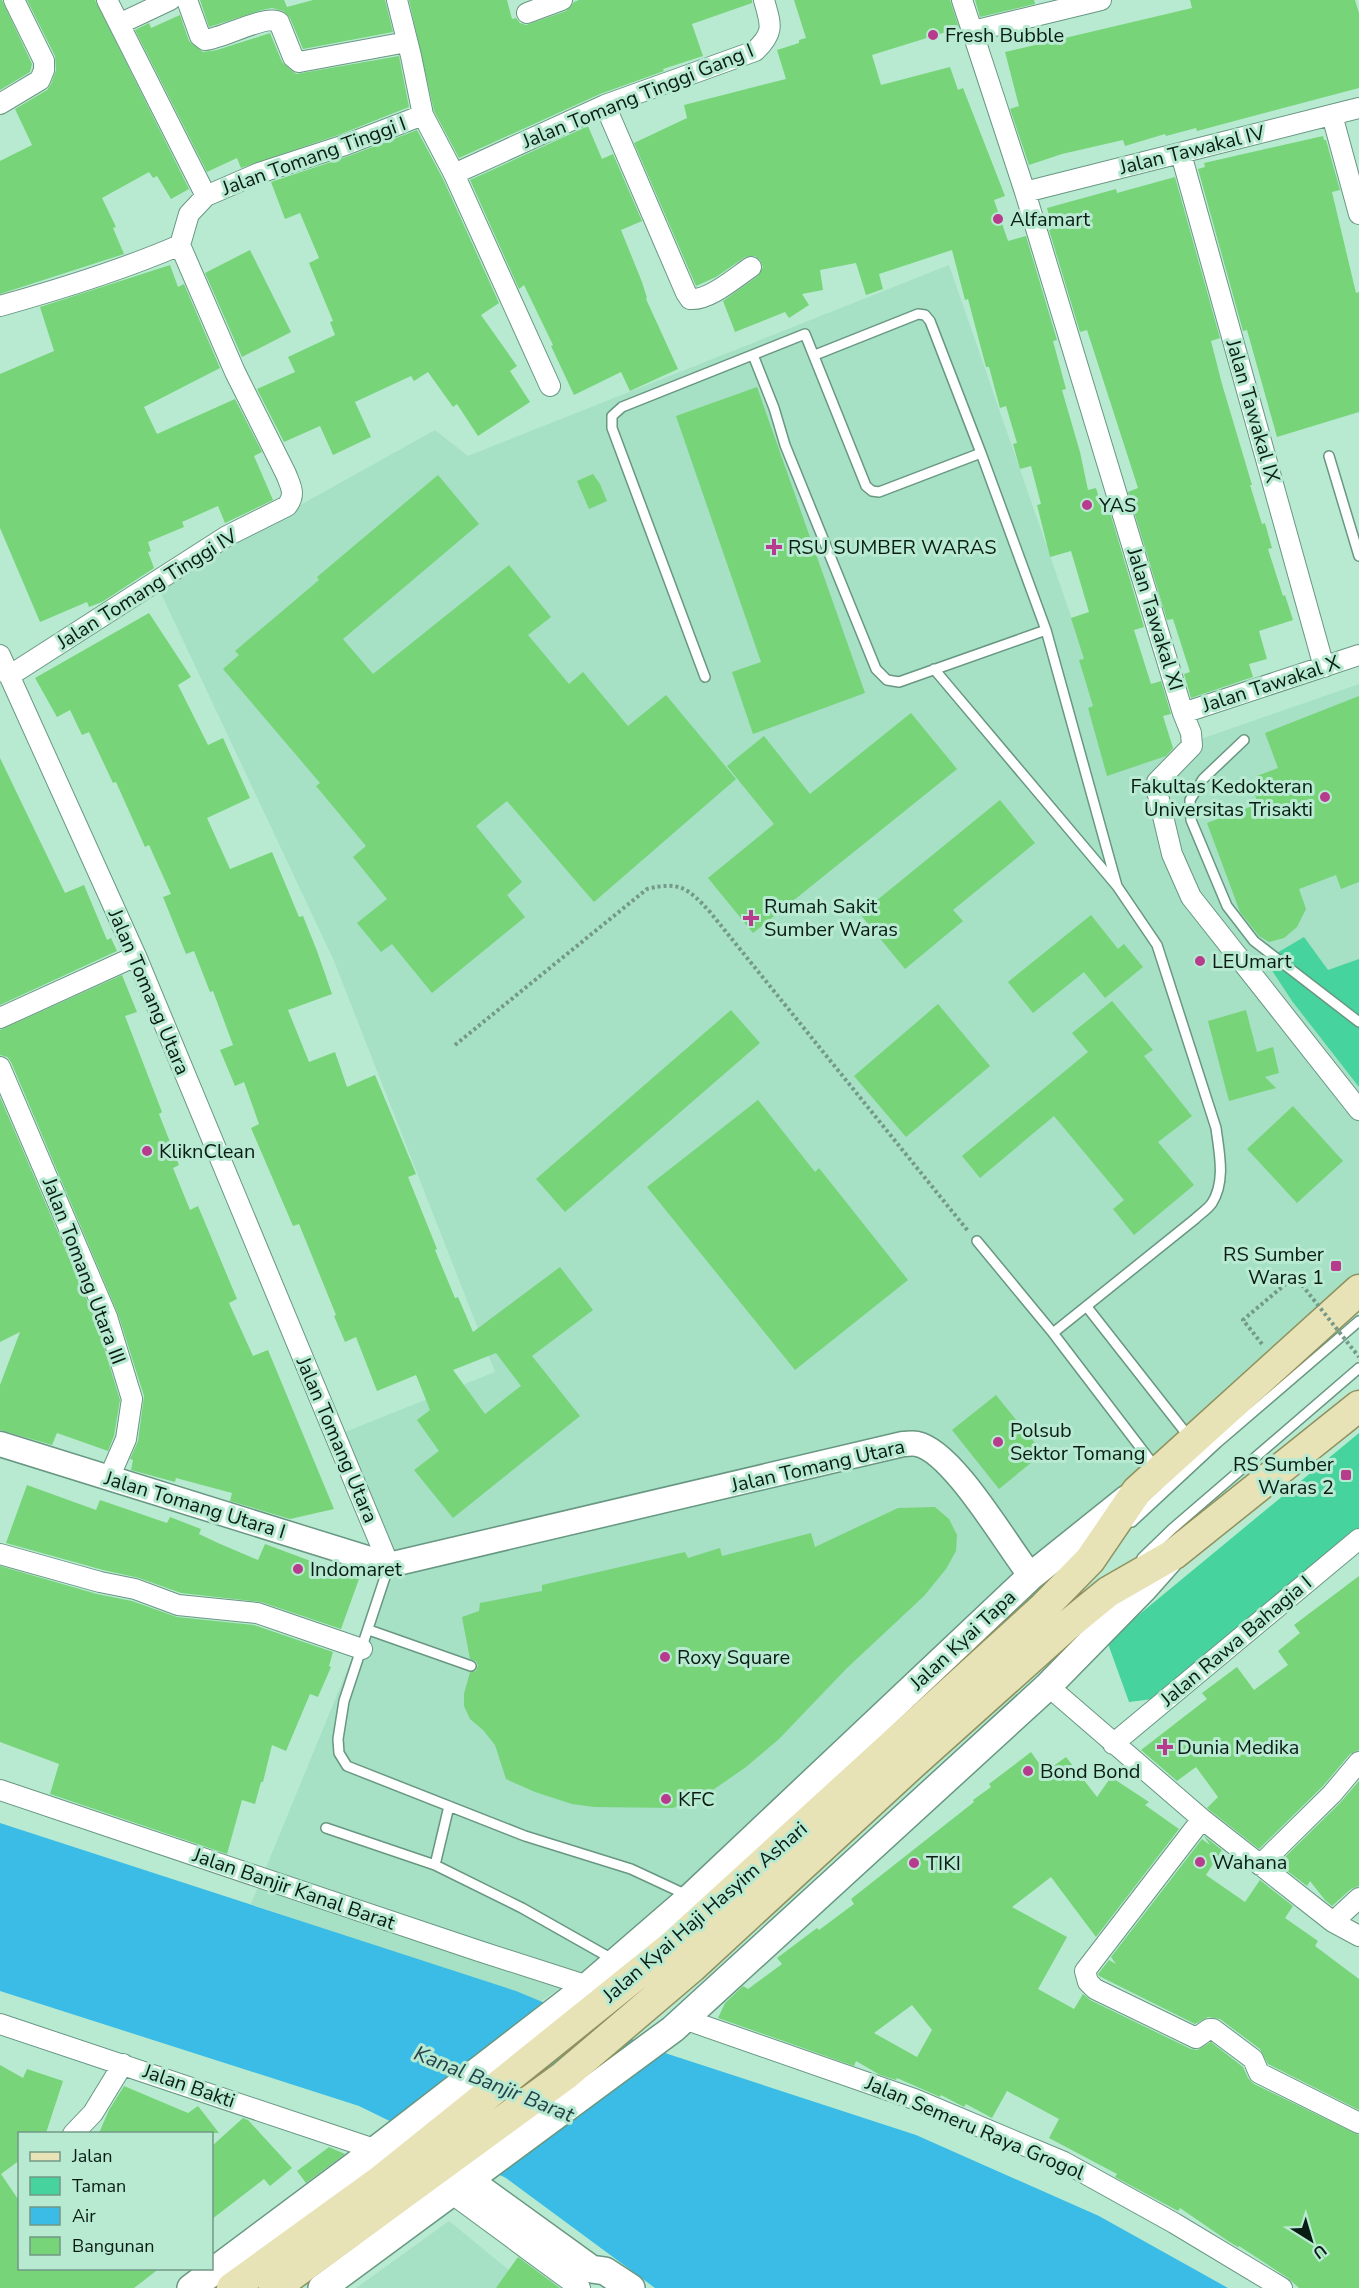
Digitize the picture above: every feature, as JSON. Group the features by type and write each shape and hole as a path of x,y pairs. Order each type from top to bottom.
{"main road":[{"name":"Jalan Kyai Tapa","path":"581,1992 692,1897 1031,1576 1148,1481 1359,1290"},
{"path":"322,2288 679,2024 1048,1686 1174,1554 1359,1406"},
{"name":"Jalan Kyai Haji Hasyim Ashari","path":"274,2288 564,2076 692,1967 910,1766 1054,1617 1090,1560 1148,1481"},
{"name":"Jalan Kyai Haji Hasyim Ashari","path":"232,2288 380,2181 671,1947 1054,1617 1108,1592 1174,1554"},
{"name":"Jalan Kyai Haji Hasyim Ashari","path":"191,2288 379,2148 581,1992"},
{"path":"469,2179 597,2261 605,2271 631,2288"}],"street":[{"path":"0,104 40,80 44,70 44,61 15,0"},
{"path":"107,0 206,196"},
{"path":"119,24 170,0"},
{"path":"188,0 200,36 205,40 220,38 265,20 274,19 279,22 293,57 299,62 407,42"},
{"path":"397,0 423,115"},
{"path":"527,13 562,0"},
{"name":"Jalan Tomang Tinggi Gang I","path":"454,174 605,105 754,51 766,40 771,25 764,0"},
{"name":"Jalan Tawakal XI","path":"962,0 1025,192 1191,733 1192,746 1157,782 1172,854 1191,897 1359,1110"},
{"path":"973,31 1101,0"},
{"path":"605,105 690,299 708,295 752,267"},
{"name":"Jalan Tawakal IV","path":"1025,192 1359,108"},
{"name":"Jalan Tomang Tinggi I","path":"180,245 189,214 206,196 259,173 345,145 423,115 454,174"},
{"path":"1332,115 1359,214"},
{"name":"Jalan Tawakal IX","path":"1181,154 1324,667"},
{"path":"454,174 550,386"},
{"path":"0,306 81,282 180,245"},
{"name":"Jalan Tomang Tinggi IV","path":"9,676 227,536 287,506 292,500 293,491 235,372 180,245"},
{"name":"Jalan Tomang Utara","path":"0,655 136,956 389,1565 892,1447 918,1444 936,1454 960,1477 1031,1576"},
{"name":"Jalan Tawakal X","path":"1183,713 1359,655"},
{"path":"0,1018 136,956"},
{"name":"Jalan Tomang Utara III","path":"0,1067 107,1317 132,1399 126,1439 109,1478"},
{"name":"Jalan Tomang Utara I","path":"0,1444 389,1565"},
{"name":"Jalan Rawa Bahagia I","path":"1113,1744 1359,1539"},
{"path":"0,1554 100,1582 135,1589 178,1605 257,1613 362,1649"},
{"path":"1048,1686 1202,1819 1333,1922 1359,1936"},
{"path":"1260,1865 1332,1794 1359,1762"},
{"name":"Jalan Banjir Kanal Barat","path":"0,1790 468,1948 581,1992"},
{"path":"1202,1819 1085,1971 1089,1982 1095,1989 1196,2038 1213,2029 1253,2059 1259,2073 1359,2123"},
{"path":"1333,1922 1359,1898"},
{"name":"Jalan Bakti","path":"0,2024 379,2148"},
{"name":"Jalan Semeru Raya Grogol","path":"679,2024 914,2098 1064,2162 1174,2223 1282,2288"},
{"path":"74,2132 93,2113 123,2064"},
{"path":"469,2179 577,2287"}],"lane":[{"path":"815,355 918,314 926,315 930,321 1046,630 1117,885"},
{"path":"705,677 612,428 612,416 622,408 805,334 866,486 872,491 879,492 981,453"},
{"path":"753,355 774,408 785,445 876,669 888,680 899,682 1046,630"},
{"path":"1329,456 1359,556"},
{"path":"934,669 1117,885 1157,945 1216,1128 1220,1157 1220,1183 1212,1202 1195,1219 1053,1333"},
{"path":"1244,740 1203,779 1190,800 1191,820 1227,906 1254,940 1359,1022"},
{"path":"977,1241 1053,1333 1148,1481"},
{"path":"1087,1307 1193,1441"},
{"path":"1090,1560 1217,1443 1359,1321"},
{"path":"1108,1592 1172,1529 1359,1368"},
{"path":"389,1565 344,1701 338,1740 339,1753 347,1766 534,1839 631,1869 692,1897"},
{"path":"369,1630 471,1666"},
{"path":"435,1865 449,1806"},
{"path":"326,1828 435,1865 522,1908 616,1961"}],"path":[{"path":"455,1045 647,889 665,884 679,886 695,896 710,912 977,1241"},
{"path":"1243,1320 1294,1276 1359,1357"}],"shaded area":[{"name":"Rumah Sakit Sumber Waras","path":"949,265 1123,766 1359,684 1359,1276 1212,1421 620,1947 540,2002 251,1904 390,1566 335,1436 495,1372 334,961 157,585 435,430 468,456"},
{"path":"449,2221 527,2285 523,2288 356,2288"}],"green space":[{"path":"1304,937 1328,970 1359,959 1359,1087 1292,1001 1265,960"},
{"path":"1359,1433 1359,1532 1153,1699 1129,1702 1107,1641"}],"water":[{"name":"Kanal Banjir Barat","path":"0,1823 516,1991 668,2054 916,2135 1099,2216 1228,2288 655,2288 506,2178 359,2106 0,1991"}],"building":[{"path":"0,0 32,64 30,72 0,90"},
{"path":"27,0 95,0 189,189 171,199 157,176 153,178 149,172 102,198 116,227 113,228 124,254 0,294 0,161 32,145 15,109 47,90 56,70 55,56"},
{"path":"200,0 284,0 287,7 313,0 385,0 393,32 303,49 290,18 283,11 272,8 262,10 209,27"},
{"path":"409,0 507,0 512,19 516,18 520,23 526,25 566,11 579,0 752,0 752,3 692,24 703,56 600,94 459,158 434,111"},
{"path":"794,0 950,0 959,28 872,55 881,85 950,67 958,90 963,88 1005,196 994,200 1008,241 1026,236 1057,340 1053,341 1066,389 1062,390 1080,452 1088,490 1096,488 1100,501 1106,499 1144,627 1134,630 1151,684 1161,681 1171,714 1163,716 1173,748 1166,756 1107,776 1088,708 1093,706 1079,660 1084,659 1071,618 1089,612 1071,551 1050,557 1037,505 1041,504 1031,466 1020,469 1013,444 1017,443 1006,406 1000,408 989,367 986,367 968,299 965,300 952,250 879,274 883,289 866,295 856,263 820,270 823,290 802,294 809,305 789,318 785,312 735,332 723,301 758,276 763,267 760,260 755,256 745,257 716,277 696,286 634,143 687,118 684,105 786,79 777,50 799,43 799,40 806,38"},
{"path":"975,0 1034,0 1035,4 980,17"},
{"path":"1190,0 1355,0 1359,13 1359,88 1197,131 1196,128 1166,136 1165,134 1125,146 1123,140 1062,154 1029,165 1010,109 1019,106 1005,52 1192,8"},
{"path":"180,15 189,41 203,52 217,50 270,33 282,62 296,74 399,56 409,107 341,134 241,168 237,158 207,172 135,30 149,23 151,28"},
{"path":"588,126 602,159 613,154 642,221 621,230 642,282 646,299 678,369 630,391 621,372 574,395 524,285 519,289 470,180"},
{"path":"417,130 443,179 499,303 481,315 517,366 510,371 530,402 478,436 457,404 453,407 428,372 414,381 411,376 355,402 371,437 333,455 320,426 284,442 257,389 295,372 288,357 335,335 330,322 333,321 309,263 319,258 300,213 285,219 271,182"},
{"path":"1323,136 1340,190 1332,192 1356,293 1359,292 1359,412 1277,437 1247,330 1243,331 1198,169 1205,167 1204,163"},
{"path":"1175,177 1220,338 1211,341 1222,384 1252,485 1250,485 1272,548 1268,549 1293,620 1259,631 1267,659 1249,664 1253,677 1191,698 1184,674 1190,672 1173,619 1167,620 1128,492 1138,488 1087,330 1080,332 1049,230 1052,229 1047,208 1116,189 1117,193"},
{"path":"250,250 291,332 242,357 205,273"},
{"path":"170,265 178,287 184,284 220,368 144,407 157,434 235,399 262,452 254,456 273,500 225,523 218,506 182,522 184,527 148,542 151,551 148,552 154,568 102,602 89,607 87,602 40,622 0,528 0,374 54,351 40,307"},
{"path":"757,387 865,693 753,734 732,672 761,662 676,416"},
{"path":"593,474 607,501 589,509 577,481"},
{"path":"438,475 479,524 343,639 373,674 509,565 551,617 528,635 569,684 583,672 628,726 666,695 736,779 594,902 507,801 476,826 522,882 507,895 525,917 432,993 392,944 381,952 357,923 387,899 353,857 366,846 316,786 320,783 223,669 239,655 235,651 319,580 317,577"},
{"path":"149,613 191,677 178,685 208,745 223,738 250,798 207,818 230,869 272,852 299,917 303,916 317,951 332,994 288,1010 309,1062 335,1052 347,1087 375,1075 416,1174 408,1177 437,1249 435,1250 455,1298 458,1297 473,1332 560,1267 593,1310 532,1356 580,1416 453,1518 414,1470 439,1451 417,1420 430,1410 416,1375 377,1391 356,1337 345,1342 299,1224 293,1226 251,1128 259,1124 244,1082 235,1086 220,1050 233,1045 213,991 210,992 194,951 186,954 163,897 171,894 149,845 145,847 116,782 113,783 89,732 82,735 70,710 57,717 35,678","holes":["496,1353 521,1386 485,1414 453,1370"]},
{"path":"1359,696 1359,882 1341,889 1336,875 1299,889 1306,909 1297,927 1284,938 1269,942 1259,936 1240,912 1207,823 1258,804 1254,791 1261,788 1257,776 1278,768 1265,733"},
{"path":"911,713 957,769 753,933 708,878 774,824 727,766 764,736 810,794"},
{"path":"0,758 65,893 84,885 107,940 111,938 117,951 0,1005"},
{"path":"1000,800 1035,843 953,910 963,921 905,969 860,914"},
{"path":"1091,915 1118,949 1124,944 1143,967 1105,998 1084,972 1033,1013 1008,982"},
{"path":"122,975 137,1012 125,1016 162,1112 159,1114 179,1165 173,1168 190,1210 198,1206 237,1299 229,1303 253,1356 268,1350 334,1509 290,1519 230,1501 232,1493 176,1478 175,1482 131,1470 133,1460 130,1459 138,1441 144,1396 118,1314 11,1062 7,1057 0,1055 0,1030"},
{"path":"1112,1001 1153,1050 1144,1056 1192,1116 1158,1142 1194,1185 1134,1235 1113,1209 1124,1200 1054,1116 980,1178 962,1156 1088,1052 1072,1033"},
{"path":"938,1004 990,1066 906,1137 854,1076"},
{"path":"731,1010 760,1043 565,1212 536,1179"},
{"path":"1246,1010 1257,1052 1273,1047 1279,1073 1265,1077 1276,1088 1229,1101 1208,1021"},
{"path":"0,1097 96,1321 120,1400 114,1436 108,1451 57,1433 52,1445 0,1430 0,1385 20,1332 0,1342"},
{"path":"758,1100 815,1172 819,1168 908,1280 795,1370 647,1187"},
{"path":"1293,1106 1343,1161 1297,1203 1247,1149"},
{"name":"Polsub Sektor Tomang","path":"996,1395 1043,1453 999,1489 952,1430"},
{"path":"27,1485 96,1510 100,1500 167,1523 170,1517 201,1529 199,1534 258,1560 265,1544 359,1579 341,1629 261,1602 181,1593 139,1578 6,1543"},
{"name":"Roxy Square","path":"935,1507 949,1519 957,1535 956,1551 946,1569 924,1596 847,1668 779,1739 746,1767 710,1792 673,1808 594,1807 572,1804 535,1792 506,1779 495,1745 470,1719 464,1706 464,1694 470,1672 476,1671 478,1665 476,1661 470,1659 462,1617 479,1611 480,1603 542,1591 542,1585 685,1552 688,1558 720,1548 722,1556 811,1533 815,1547 898,1508"},
{"path":"0,1566 97,1594 132,1601 177,1617 254,1625 333,1652 329,1666 331,1667 318,1697 310,1694 286,1751 272,1745 255,1804 242,1800 227,1854 50,1794 59,1764 0,1742"},
{"path":"1359,1576 1359,1750 1350,1754 1323,1786 1259,1849 1207,1808 1218,1797 1196,1767 1177,1781 1141,1750 1207,1699 1202,1693 1237,1667 1254,1690 1288,1665 1278,1651 1300,1633 1294,1625"},
{"path":"1031,1752 1045,1772 1066,1757 1097,1797 1111,1777 1149,1802 1145,1805 1179,1829 1096,1937 1051,1877 1012,1907 1067,1937 1038,1989 1074,2009 1083,1994 1090,2000 1191,2049 1197,2050 1211,2042 1243,2067 1254,2084 1359,2135 1359,2288 1299,2288 1288,2278 1180,2208 1178,2211 1115,2177 1117,2174 1049,2138 1059,2119 1007,2091 992,2118 966,2104 964,2107 941,2095 940,2097 897,2078 896,2080 880,2075 856,2061 854,2066 718,2018 725,2003 743,1986 748,1989 782,1964 777,1958 854,1904 851,1899 974,1802 973,1800 991,1787 989,1784","holes":["912,2005 932,2030 917,2057 874,2033"]},
{"path":"1359,1781 1359,1886 1351,1889 1332,1906 1310,1881 1307,1886 1278,1864"},
{"path":"1204,1836 1222,1850 1206,1875 1245,1902 1260,1880 1293,1906 1285,1918 1318,1941 1315,1946 1359,1979 1359,2110 1268,2064 1260,2049 1220,2019 1208,2017 1195,2024 1099,1976 1098,1974 1109,1960 1116,1964 1111,1957 1202,1839 1210,1845"},
{"path":"0,2065 23,2078 27,2069 63,2081 46,2132 18,2132 18,2161 1,2174 18,2199 18,2270 157,2270 134,2288 0,2288"},
{"path":"124,2086 188,2113 198,2106 219,2133 99,2132 109,2110"},
{"path":"243,2118 248,2120 292,2168 270,2186 264,2179 213,2218 213,2145"},
{"path":"329,2147 345,2154 306,2183 297,2171"},
{"path":"518,2257 560,2288 496,2288"}],"place":[{"name":"Fresh Bubble","path":"933,35"},
{"name":"Alfamart","path":"998,219"},
{"name":"YAS","path":"1087,505"},
{"name":"RSU SUMBER WARAS","path":"774,547"},
{"name":"Fakultas Kedokteran Universitas Trisakti","path":"1325,797"},
{"name":"Rumah Sakit Sumber Waras","path":"751,918"},
{"name":"LEUmart","path":"1200,961"},
{"name":"KliknClean","path":"147,1151"},
{"name":"RS Sumber Waras 1","path":"1336,1266"},
{"name":"Polsub Sektor Tomang","path":"998,1442"},
{"name":"RS Sumber Waras 2","path":"1346,1475"},
{"name":"Indomaret","path":"298,1569"},
{"name":"Roxy Square","path":"665,1657"},
{"name":"Dunia Medika","path":"1165,1747"},
{"name":"Bond Bond","path":"1028,1771"},
{"name":"KFC","path":"666,1799"},
{"name":"Wahana","path":"1200,1862"},
{"name":"TIKI","path":"914,1863"}]}
